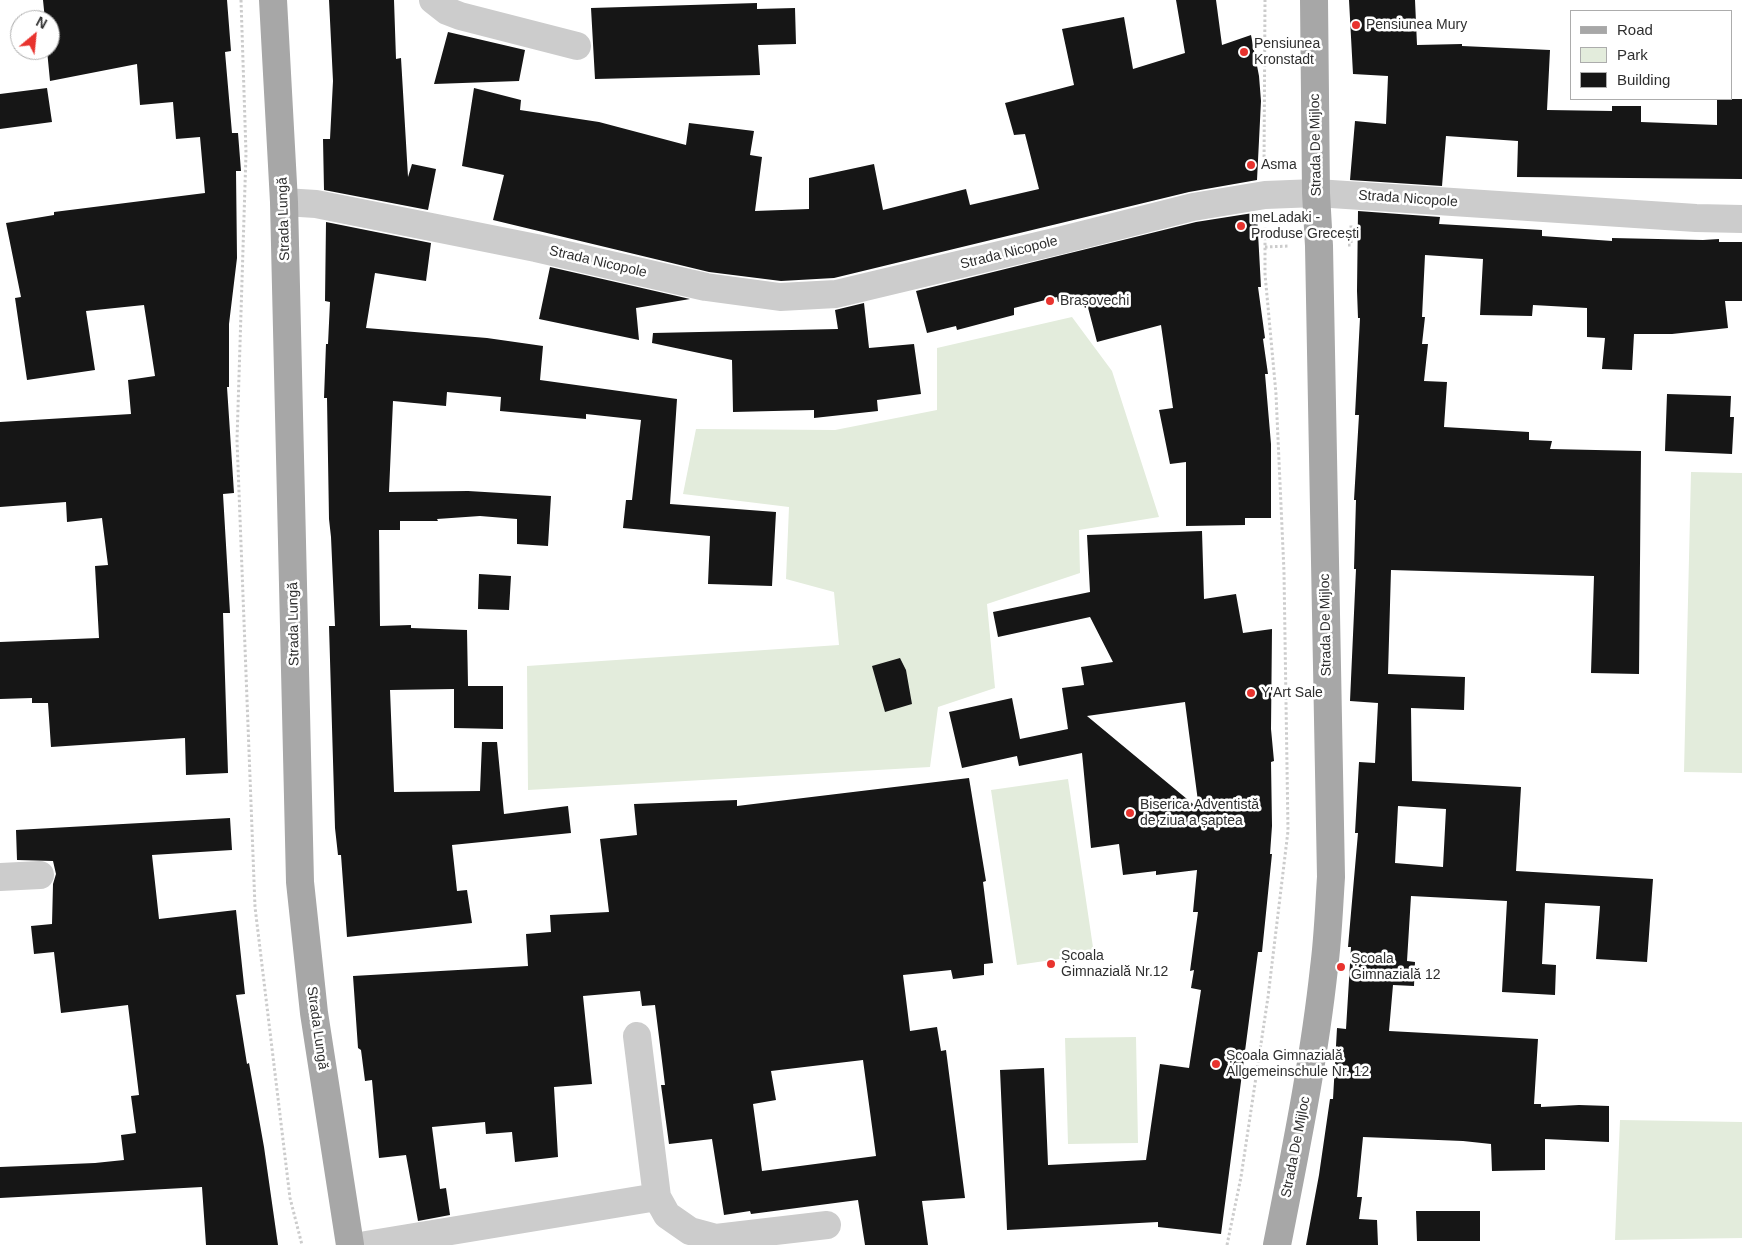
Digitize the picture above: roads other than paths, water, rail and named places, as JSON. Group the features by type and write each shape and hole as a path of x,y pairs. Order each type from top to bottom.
{"main road":[{"name":"Strada Lungă","path":"273,0 284,202 300,882 314,1013 350,1245"},
{"name":"Strada De Mijloc","path":"1277,1245 1302,1120 1312,1054 1324,968 1331,877 1319,254 1316,193 1314,0"}],"street":[{"path":"433,0 447,11 460,16 577,46"},
{"name":"Strada Nicopole","path":"284,202 316,204 536,248 706,287 780,297 836,294 1052,243 1193,207 1265,195 1316,193 1696,218 1742,219"},
{"path":"0,877 40,875"},
{"path":"637,1036 657,1197 667,1215 690,1231 716,1238 827,1225"},
{"path":"366,1245 657,1197"}],"place":[{"name":"Pensiunea Mury","path":"1356,25"},
{"name":"Pensiunea Kronstadt","path":"1244,52"},
{"name":"Asma","path":"1251,165"},
{"name":"meLadaki - Produse Grecești","path":"1241,226"},
{"name":"Brașovechi","path":"1050,301"},
{"name":"Y'Art Sale","path":"1251,693"},
{"name":"Biserica Adventistă de ziua a șaptea","path":"1130,813"},
{"name":"Școala Gimnazială Nr.12","path":"1051,964"},
{"name":"Școala Gimnazială 12","path":"1341,967"},
{"name":"Școala Gimnazială Allgemeinschule Nr. 12","path":"1216,1064"}]}
